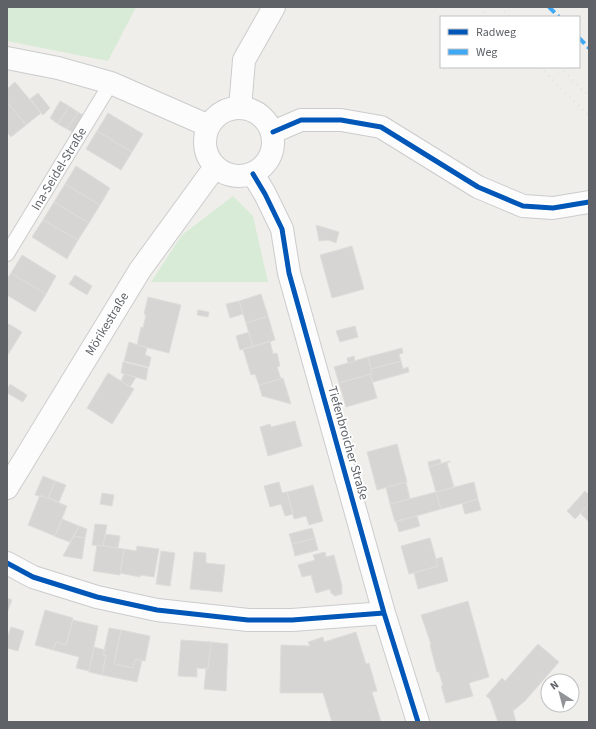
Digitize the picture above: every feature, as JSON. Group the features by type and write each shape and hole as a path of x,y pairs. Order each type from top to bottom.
{"street":[{"path":"240,108 244,60 274,7"},
{"path":"7,58 58,68 111,83 209,126"},
{"path":"240,108 254,111 266,120 273,132 273,149 266,164 253,174 240,177 227,174 215,167 207,155 205,140 209,126 217,116 228,110 240,108"},
{"path":"273,132 301,120 341,120 381,127 478,186 523,206 553,208 589,202"},
{"name":"Mörikestraße","path":"7,488 140,270 215,167"},
{"name":"Tiefenbroicher Straße","path":"253,174 265,194 282,229 289,272 384,612 418,722"},
{"path":"7,563 32,577 97,597 157,610 248,620 292,620 384,612"}],"lane":[{"name":"Ina-Seidel-Straße","path":"7,254 111,83"}],"green space":[{"path":"7,7 136,7 108,61 7,41"},
{"path":"233,196 253,216 268,282 151,282 182,235"}],"building":[{"path":"15,82 41,113 26,125 7,102 7,89"},
{"path":"38,93 50,108 43,115 30,99"},
{"path":"60,101 69,106 58,124 50,118"},
{"path":"7,102 26,125 11,137 7,132"},
{"path":"69,106 78,112 67,129 58,124"},
{"path":"78,112 86,117 76,134 67,129"},
{"path":"108,113 143,134 132,152 97,131"},
{"path":"97,131 132,152 121,170 86,149"},
{"path":"76,166 110,188 100,205 65,184"},
{"path":"65,184 100,205 89,223 54,202"},
{"path":"54,202 89,223 78,240 43,220"},
{"path":"43,220 78,240 67,259 32,237"},
{"path":"316,225 339,232 336,243 328,240 319,241"},
{"path":"352,246 364,289 332,298 320,255"},
{"path":"22,255 56,276 46,294 11,273"},
{"path":"11,273 46,294 35,312 7,295 7,279"},
{"path":"75,275 92,286 87,295 69,284"},
{"path":"261,294 268,316 246,323 239,301"},
{"path":"148,297 181,305 169,353 137,345 141,327 143,328 146,315 144,314"},
{"path":"239,301 243,314 230,318 226,304"},
{"path":"198,310 209,312 208,317 197,315"},
{"path":"268,316 275,340 253,347 246,323"},
{"path":"7,323 22,332 7,356"},
{"path":"355,326 358,337 340,342 336,331"},
{"path":"249,332 253,347 240,350 236,336"},
{"path":"270,341 273,354 277,353 280,366 277,367 281,379 259,385 255,374 251,375 243,349"},
{"path":"129,342 147,348 145,355 151,357 149,367 124,361"},
{"path":"402,348 403,353 399,354 401,361 371,369 368,357"},
{"path":"354,356 355,361 348,363 347,358"},
{"path":"368,357 372,374 339,383 334,367"},
{"path":"401,361 403,369 408,367 409,372 373,382 370,374 372,374 371,369"},
{"path":"123,362 148,368 146,380 121,373"},
{"path":"108,373 134,389 112,424 87,408"},
{"path":"124,374 136,377 130,387 121,381"},
{"path":"370,374 377,398 346,407 339,383"},
{"path":"283,378 291,404 262,396 259,385"},
{"path":"10,384 27,395 23,402 7,393"},
{"path":"295,421 302,446 268,456 260,427 270,424 271,427"},
{"path":"397,444 407,482 377,490 367,452"},
{"path":"440,459 441,463 429,467 428,462"},
{"path":"450,461 447,463 454,487 436,492 429,467"},
{"path":"43,476 55,481 48,498 35,495"},
{"path":"55,481 66,485 59,502 48,498"},
{"path":"279,482 282,493 287,492 293,514 285,516 281,504 270,507 264,486"},
{"path":"406,482 410,499 390,504 386,487"},
{"path":"474,482 478,499 441,509 436,492"},
{"path":"313,485 323,521 309,525 306,516 294,519 287,492"},
{"path":"585,491 589,495 589,504 575,519 567,511"},
{"path":"436,492 441,509 395,522 390,504"},
{"path":"102,493 114,495 112,506 100,504"},
{"path":"40,495 67,506 55,536 28,525"},
{"path":"478,499 481,510 465,514 462,504"},
{"path":"589,504 589,522 580,513"},
{"path":"417,516 420,526 399,532 396,521"},
{"path":"62,519 79,526 70,542 54,536"},
{"path":"95,524 107,525 103,546 92,545"},
{"path":"79,526 87,529 85,538 74,536"},
{"path":"312,528 315,538 292,544 289,534"},
{"path":"105,534 120,536 118,548 103,546"},
{"path":"74,536 85,538 82,559 63,556"},
{"path":"315,538 318,550 295,556 292,544"},
{"path":"430,538 438,566 409,574 401,546"},
{"path":"97,545 124,549 120,575 93,571"},
{"path":"137,546 159,549 154,577 140,575 140,577 120,573 124,549 136,551"},
{"path":"161,551 175,553 170,586 156,584"},
{"path":"194,552 206,553 206,563 225,565 222,592 190,589"},
{"path":"325,552 326,557 334,555 342,586 342,594 335,596 331,593 330,589 316,593 311,575 302,577 298,565 315,560 313,555"},
{"path":"442,557 448,581 418,589 414,573 438,566 436,559"},
{"path":"7,598 12,600 7,613"},
{"path":"468,601 489,677 469,683 473,696 446,703 441,686 443,686 439,672 437,672 431,644 421,615"},
{"path":"45,610 73,618 66,645 56,642 53,650 35,645"},
{"path":"73,620 98,626 89,671 76,668 79,657 53,650 56,642 66,645"},
{"path":"11,627 24,631 18,651 7,648 7,638"},
{"path":"109,628 121,630 114,664 133,668 135,659 142,660 137,682 102,675 106,655 103,655"},
{"path":"121,630 150,636 145,661 135,659 133,668 114,664"},
{"path":"356,632 366,664 369,663 377,691 372,692 381,722 332,722 323,693 280,693 281,645 310,646 308,642 323,637 324,642"},
{"path":"181,640 211,642 208,669 197,668 197,677 178,676"},
{"path":"211,642 228,644 226,691 204,689"},
{"path":"538,644 559,662 549,673 540,673 540,684 525,701 513,711 516,722 498,722 490,699 486,696 502,678 505,681"},
{"path":"94,647 105,650 103,655 106,655 102,675 89,672"}],"railway":[{"path":"480,7 489,16"},
{"path":"500,7 509,16"},
{"path":"541,68 589,116"},
{"path":"561,68 589,96"}],"marked path":[{"path":"549,7 558,16"},
{"path":"580,39 589,48"}],"cycle path":[{"path":"273,132 301,120 341,120 381,127 478,187 523,206 553,208 589,202"},
{"path":"253,174 265,194 282,229 289,273 384,613 418,722"},
{"path":"7,563 33,577 97,597 157,610 248,620 292,620 384,613"}]}
